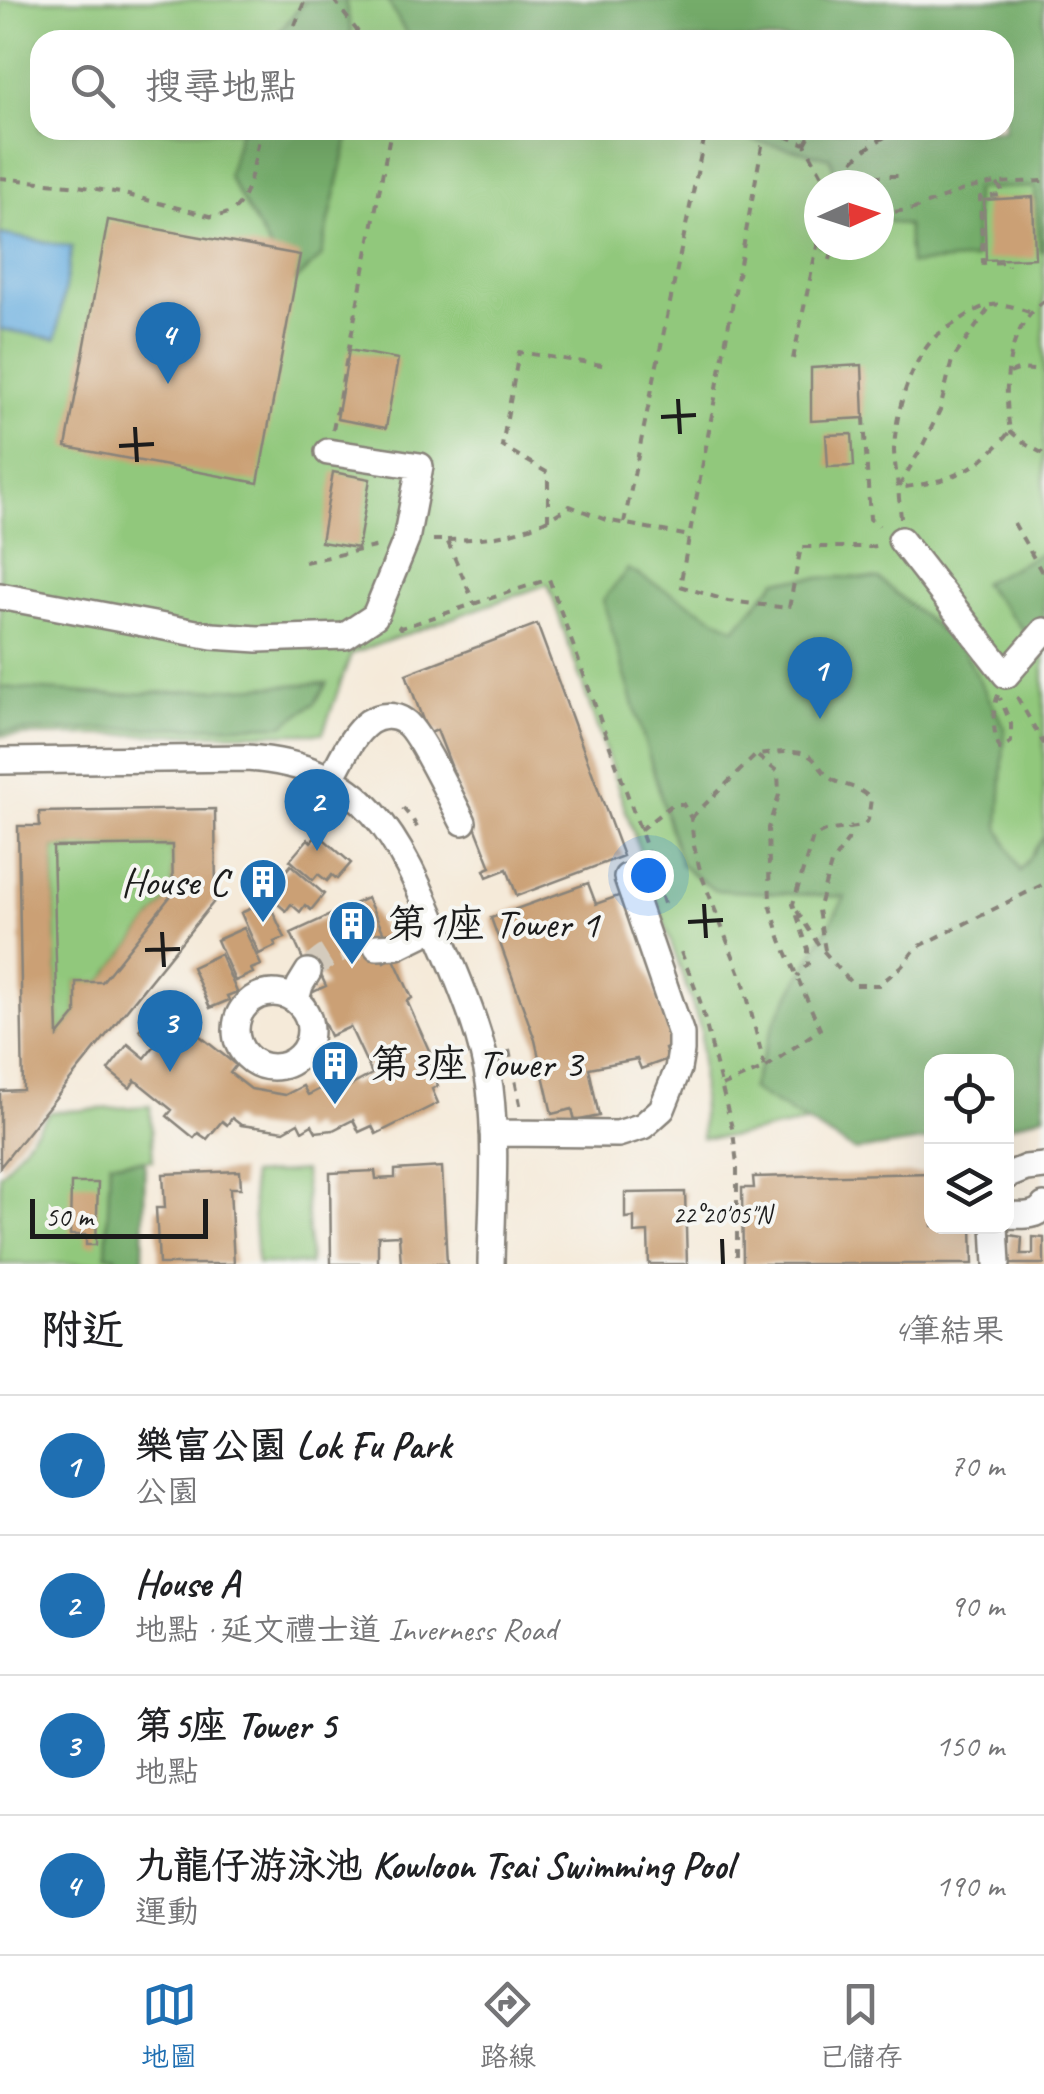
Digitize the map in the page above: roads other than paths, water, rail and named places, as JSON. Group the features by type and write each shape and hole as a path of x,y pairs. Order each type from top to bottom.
{"street":[{"path":"0,596 195,633 258,639 346,636 376,616 406,540 420,466 328,452"},
{"path":"890,533 1002,685 1044,631"},
{"path":"330,780 359,731 372,719 390,716 407,722 418,737 463,822"},
{"path":"0,761 276,760 330,780 366,806 394,838 409,864 478,1032 490,1090 491,1264"},
{"path":"492,1133 631,1132 653,1119 668,1098 678,1069 681,1034 627,877"},
{"path":"377,946 397,946 436,928"},
{"path":"296,1000 308,972"},
{"path":"1014,1173 1044,1166"},
{"path":"1014,1214 1033,1214 1044,1206"},
{"path":"995,1234 996,1264"}],"water":[{"path":"0,234 72,247 56,339 0,329"}],"tunnel":[{"path":"308,972 339,950 377,947"}],"place":[{"name":"九龍仔游泳池 Kowloon Tsai Swimming Pool","path":"168,384"},
{"name":"樂富公園 Lok Fu Park","path":"820,719"},
{"name":"House A","path":"317,851"},
{"name":"House C","path":"263,924"},
{"name":"第1座 Tower 1","path":"352,966"},
{"name":"第5座 Tower 5","path":"170,1072"},
{"name":"第3座 Tower 3","path":"335,1106"}]}
